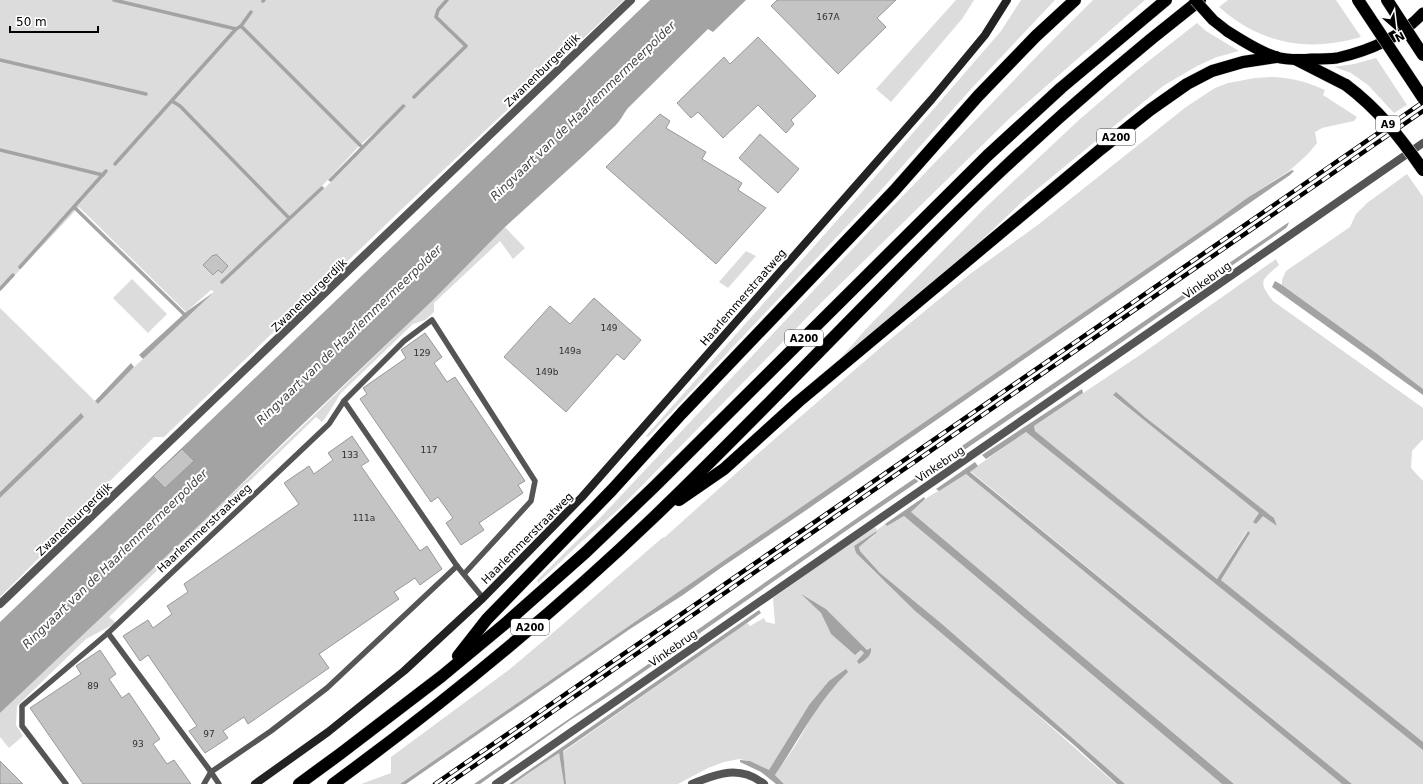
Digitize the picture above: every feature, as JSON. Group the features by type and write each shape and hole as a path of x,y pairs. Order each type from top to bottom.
{"highway":[{"name":"A200","path":"442,676 487,620 612,490 682,413 889,197 978,96 1036,36 1075,0"},
{"name":"A200","path":"299,784 442,676 513,617 597,542 987,156 1061,88 1166,0"},
{"name":"A9","path":"1195,0 1214,20 1244,42 1276,57 1297,60 1336,58 1373,47 1392,38 1417,20 1423,13"},
{"name":"A200","path":"333,784 403,733 480,671 577,588 654,517 1002,170 1110,73 1200,0"},
{"path":"1358,0 1423,98"},
{"path":"1387,0 1423,54"},
{"name":"A200","path":"654,517 724,469 798,402 1101,149 1150,110 1187,84 1212,71 1243,62 1276,57"},
{"name":"A9","path":"1297,60 1331,76 1346,85 1365,100 1395,132 1423,170"}],"main road":[{"name":"Haarlemmerstraatweg","path":"255,784 328,732 404,671 483,598 582,497 911,123 985,35 1007,0"}],"street":[{"name":"Zwanenburgerdijk","path":"0,604 631,0"},
{"name":"Vinkebrug","path":"496,784 1423,143"},
{"path":"692,784 719,774 736,772 757,778 764,784"}],"lane":[{"name":"Haarlemmerstraatweg","path":"66,784 22,726 22,706 108,633 329,424 344,401 404,341 432,320 535,481 531,501 464,574"},
{"name":"Haarlemmerstraatweg","path":"344,401 457,566 483,598"},
{"path":"204,784 212,772 271,731 327,688 457,566"},
{"path":"108,633 212,772 219,784"}],"shaded area":[{"path":"0,0 624,0 401,210 164,437 154,437 95,496 88,509 0,597 0,498 84,417 80,414 0,492 0,308 98,404 134,367 214,292 211,290 186,312 79,207 0,291","holes":["405,106 331,182 297,213 361,144"]},
{"path":"956,0 974,0 962,19 891,102 876,89"},
{"path":"1021,0 1055,0 971,89 882,189 648,437 646,436 855,200 1001,31"},
{"path":"1093,0 1145,0 1013,115 822,302 618,510 538,583 537,580 599,519 875,225 1039,54"},
{"path":"1228,0 1336,0 1361,37 1341,42 1323,44 1287,42 1253,30 1236,20 1219,7"},
{"path":"1197,23 1206,31 1239,51 1217,57 1197,66 1163,86 1025,199 931,288 827,374 865,330 985,208 1080,119 1136,71"},
{"path":"1376,58 1407,105 1394,113 1368,85 1351,73 1334,67 1354,64"},
{"path":"1270,77 1298,80 1325,90 1323,95 1357,117 1354,121 1322,128 1315,132 1317,143 1308,154 1289,171 1247,198 400,784 361,784 391,773 391,757 510,669 665,537 770,443 887,342 970,274 1039,224 1186,107 1215,88 1228,83"},
{"path":"1407,174 1423,197 1423,389 1282,285 1282,280 1286,271 1350,227 1356,214 1367,203"},
{"path":"505,227 525,248 513,259 500,241 434,303 434,312 425,320 413,324 341,393 322,422 316,417 109,617 116,623 86,639 17,706 16,725 23,736 9,748 0,737 0,713 318,411"},
{"path":"746,251 756,256 728,288 719,282"},
{"path":"1276,259 1279,265 1265,278 1263,285 1273,301 1423,408 1423,439 1412,451 1411,468 1423,481 1423,743 1221,580 1250,533 1247,531 1217,579 1035,431 1034,426 1143,353","holes":["1116,393 1274,518 1277,526 1263,515 1256,524 1254,522 1260,513 1114,396"]},
{"path":"132,279 167,314 148,333 113,298"},
{"path":"1026,432 1218,585 1423,745 1423,784 1352,784 970,471"},
{"path":"966,474 1342,784 1234,784 911,512 925,499"},
{"path":"904,516 1222,784 1125,784 942,624 880,573 860,551 859,547 876,534 854,546 856,553 914,610 991,674 1116,784 784,784 775,775 795,746 820,703 848,672 809,705 769,771 750,761 739,759 724,762 708,768 678,784 566,784 563,752 747,623 750,626 764,618 766,622 775,624 773,598 875,527 877,530 885,524 887,526","holes":["803,596 826,609 867,650 871,649 857,661 864,653 861,650 855,655 831,634 821,613"]},
{"path":"559,753 564,784 513,784 530,772"}],"water":[{"name":"Ringvaart van de Haarlemmermeerpolder","path":"650,0 746,0 713,32 708,29 628,108 616,125 505,227 433,300 211,514 0,713 0,622"},
{"path":"403,104 406,106 331,182 328,180"},
{"path":"1292,170 1294,171 1290,175 683,595 630,629 406,784 400,784 1247,198"},
{"path":"1289,222 1286,228 1102,356 850,528 604,699 572,719 480,784 474,784 883,500"},
{"path":"1275,281 1376,353 1423,389 1423,395 1272,287"},
{"path":"214,292 143,359 139,355 186,312"},
{"path":"131,363 134,367 98,404 95,401"},
{"path":"1082,389 1083,393 1034,426 1035,431 1217,579 1248,531 1250,533 1221,580 1423,742 1423,750 1026,432 986,459 982,455"},
{"path":"1116,392 1145,417 1274,518 1277,526 1263,516 1256,524 1253,522 1259,513 1113,395"},
{"path":"81,413 84,417 0,498 0,492"},
{"path":"975,462 978,466 970,472 1352,784 1342,784 966,474 939,491 936,489"},
{"path":"924,497 925,499 911,512 1234,784 1222,784 904,516 887,526 885,524"},
{"path":"877,531 859,547 860,551 880,573 942,624 1125,784 1117,784 1074,745 914,610 856,553 854,546"},
{"path":"801,594 826,609 867,650 871,648 868,658 859,664 857,661 864,653 861,650 855,655 831,634 821,613"},
{"path":"759,610 761,613 563,751 566,784 564,784 559,753 513,784 509,784"},
{"path":"846,669 848,672 827,696 775,775 784,784 776,784 761,772 740,762 740,760 750,761 769,770 809,705 829,681"}],"building":[{"path":"777,0 896,0 877,18 886,27 838,74 771,6"},
{"path":"758,37 816,96 791,120 794,124 786,133 758,105 723,138 698,112 691,118 677,103 724,57 730,64"},
{"path":"660,114 670,121 666,128 706,152 702,159 742,183 738,190 766,208 716,264 606,167"},
{"path":"760,134 799,169 778,193 739,158"},
{"path":"216,254 228,266 222,273 218,270 213,275 203,265"},
{"path":"594,298 641,340 624,360 617,354 566,412 504,357 550,306 570,324"},
{"path":"425,333 442,357 434,363 447,382 455,377 525,481 518,485 523,493 479,523 484,530 461,545 446,523 453,518 438,497 431,502 360,399 367,394 363,388 406,358 401,350"},
{"path":"352,436 369,461 361,466 420,551 427,546 442,569 420,585 415,578 394,592 399,599 319,654 329,668 248,724 244,717 223,731 228,738 205,753 189,731 197,726 148,655 140,661 123,636 148,620 153,628 172,614 167,606 188,592 184,584 299,504 284,483 309,466 314,474 333,460 328,453"},
{"path":"182,449 194,461 165,488 153,476"},
{"path":"100,650 116,674 109,679 122,698 129,693 160,739 153,744 167,764 174,760 191,784 83,784 30,708 81,674 76,666"},
{"path":"0,761 23,784 0,784"}],"waterway":[{"path":"114,0 236,29"},
{"path":"414,97 466,46 436,17 438,10 447,0"},
{"path":"115,164 236,29 241,26 251,12"},
{"path":"241,26 362,147"},
{"path":"0,60 146,94"},
{"path":"172,101 180,106 289,218"},
{"path":"0,150 103,175"},
{"path":"20,267 106,171"},
{"path":"222,282 322,188"},
{"path":"74,207 186,316"},
{"path":"0,289 13,275"}],"railway":[{"path":"435,784 1423,102"},
{"path":"448,784 1423,111"}]}
